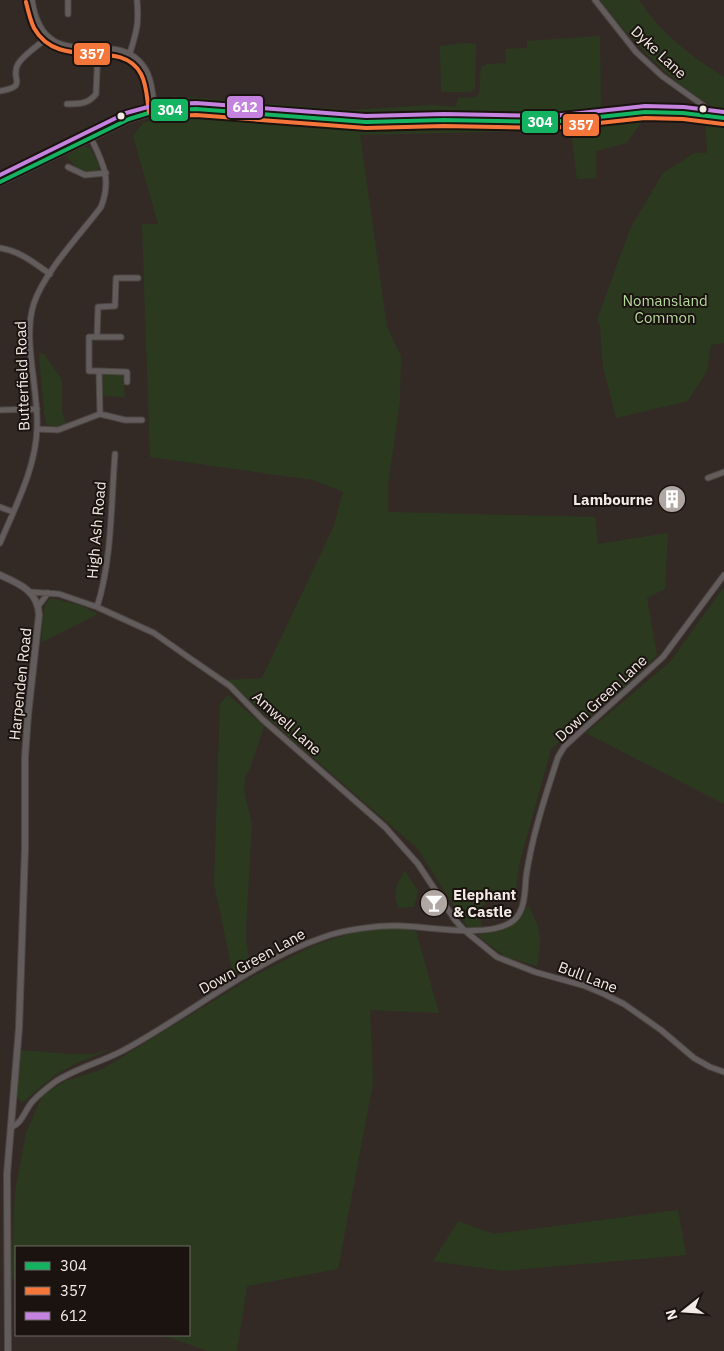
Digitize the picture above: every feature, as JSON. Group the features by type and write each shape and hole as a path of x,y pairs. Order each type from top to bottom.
{"main road":[{"path":"0,182 129,118 155,111 196,109 366,122 444,120 553,122 645,112 683,113 724,118"}],"street":[{"path":"32,0 36,20 48,37 59,44 71,47 114,48 130,53 144,67 149,78 155,111"},
{"path":"68,0 68,14"},
{"path":"130,53 139,21 137,0"},
{"name":"Dyke Lane","path":"595,0 636,52 662,76 704,106 710,117"},
{"path":"0,91 15,87 18,82 16,71 19,62 48,37"},
{"path":"67,104 86,103 96,94 98,48"},
{"name":"Butterfield Road","path":"0,543 24,486 35,449 38,409 32,352 34,304 50,274 101,207 106,196 106,173 91,138"},
{"path":"68,167 85,175 106,173"},
{"path":"0,248 22,255 50,274"},
{"path":"97,337 98,307 115,306 116,278 138,278"},
{"path":"121,337 89,337 88,371 127,372 127,382"},
{"path":"99,371 100,414"},
{"path":"0,410 38,409"},
{"path":"37,429 58,430 100,414 125,420 142,420"},
{"name":"High Ash Road","path":"96,607 102,593 106,565 115,454"},
{"path":"708,478 724,472"},
{"path":"0,507 13,512"},
{"path":"0,575 30,592 39,606 48,593"},
{"name":"Down Green Lane","path":"11,1127 19,1122 32,1102 57,1081 124,1051 252,972 313,941 340,932 401,925 485,930 514,921 522,907 531,847 558,757 578,734 663,657 724,576"},
{"name":"Amwell Lane","path":"30,592 61,595 96,607 154,633 230,686 262,719 385,827 418,864 455,920 464,930"},
{"name":"Harpenden Road","path":"8,1351 7,1174 19,1028 24,909 25,757 39,626 39,606"},
{"name":"Bull Lane","path":"464,930 497,957 535,972 585,986 624,1004 661,1030 694,1058 724,1072"}],"green space":[{"path":"600,0 639,0 656,23 677,43 724,77 724,113 685,88 661,68 629,36"},
{"path":"600,36 601,110 642,116 642,121 627,143 596,151 596,178 577,179 571,130 360,135 387,327 401,356 400,401 388,485 388,512 595,517 598,544 668,533 665,589 647,598 657,655 636,677 551,749 519,865 515,899 487,900 479,911 482,929 468,928 417,848 279,728 228,680 262,678 333,528 343,492 313,480 150,457 142,224 158,224 133,136 143,123 164,116 173,96 349,110 434,105 456,107 458,98 476,97 479,94 481,67 488,64 506,63 505,49 527,48 527,41"},
{"path":"464,43 476,44 475,88 471,92 441,92 440,46"},
{"name":"Nomansland Common","path":"705,114 724,115 724,343 711,345 707,371 688,401 616,418 603,367 600,326 597,320 630,229 663,173 694,153 707,153"},
{"path":"84,146 91,149 99,166 96,171 91,173 82,171 66,156"},
{"path":"39,353 44,354 62,380 62,412 66,423 57,426 47,425 46,421"},
{"path":"102,374 121,374 125,397 102,396"},
{"path":"724,587 724,804 586,733 670,662"},
{"path":"51,598 79,605 98,614 42,642 45,607"},
{"path":"228,695 264,726 245,778 244,791 252,824 246,928 250,967 233,974 214,883 220,704"},
{"path":"405,871 418,891 414,907 399,908 395,899 397,884"},
{"path":"528,905 540,934 537,966 504,956 477,935 507,928 519,920"},
{"path":"400,928 416,931 439,1013 370,1010 373,1083 338,1269 247,1286 237,1351 208,1351 165,1336 190,1336 190,1246 15,1246 15,1280 11,1278 15,1192 26,1133 42,1096 65,1081 101,1070 254,976 312,946 361,930"},
{"path":"112,1049 77,1063 55,1075 24,1101 20,1101 17,1096 20,1050 93,1054"},
{"path":"678,1210 686,1255 503,1271 433,1261 458,1221 494,1234"}],"transit line":[{"name":"357","path":"26,2 34,28 45,41 58,49 119,57 132,63 143,78 149,112"},
{"name":"612","path":"0,175 126,113 155,105 196,103 366,116 444,114 553,116 645,106 684,107 724,112"},
{"name":"304","path":"0,182 129,119 155,111 196,109 366,122 444,120 553,122 645,112 683,113 724,118"},
{"name":"357","path":"155,117 196,115 366,128 444,126 553,128 645,118 683,119 723,124"}],"place":[{"name":"Lambourne","path":"672,499"},
{"name":"Elephant & Castle","path":"434,903"}]}
